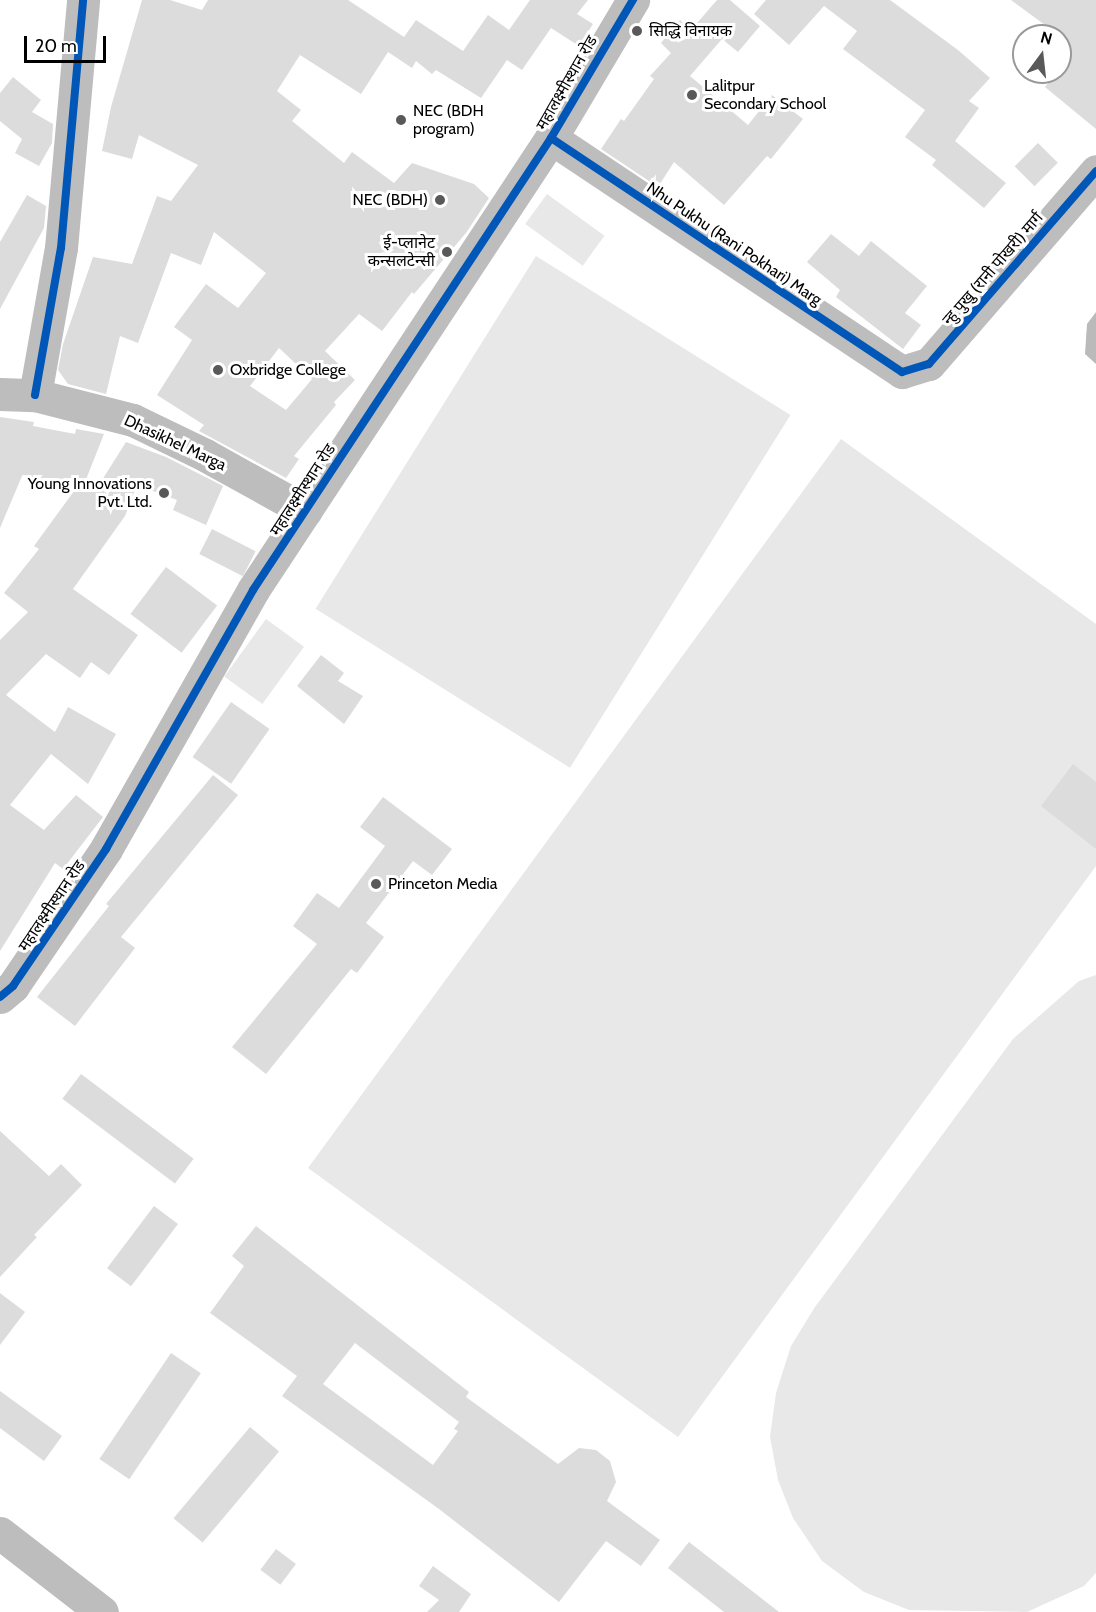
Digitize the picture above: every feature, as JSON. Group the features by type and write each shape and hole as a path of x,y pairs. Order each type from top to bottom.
{"street":[{"path":"34,395 61,248 83,0"},
{"name":"महालक्ष्मीस्थान रोड","path":"0,997 13,986 106,849 253,590 551,138 633,0"},
{"name":"Nhu Pukhu (Rani Pokhari) Marg","path":"551,138 902,372"},
{"name":"न्हु पुखु (रानी पोखरी) मार्ग","path":"902,372 929,364 1096,171"},
{"name":"Dhasikhel Marga","path":"0,394 34,395 133,420 306,511"},
{"path":"1,1537 102,1612"}],"shaded area":[{"path":"547,194 604,236 583,266 525,224"},
{"path":"536,256 790,415 570,768 316,609"},
{"path":"1096,312 1096,364 1085,354 1087,324"},
{"path":"841,439 1096,624 1096,866 678,1437 308,1168"},
{"path":"266,619 304,647 262,704 224,676"},
{"path":"1096,975 1096,1573 1084,1586 1027,1612 909,1610 864,1592 822,1561 793,1518 778,1480 770,1437 776,1393 791,1346 815,1307 1013,1039 1079,981"}],"building":[{"path":"142,0 170,0 202,10 208,0 348,0 404,37 416,20 463,51 488,15 509,30 530,0 588,0 577,14 593,24 579,46 551,28 522,70 507,60 481,98 436,70 432,74 416,61 412,68 388,52 361,94 300,55 277,91 301,110 292,121 344,163 352,152 394,183 412,163 474,184 489,198 466,233 414,294 412,292 382,331 359,314 325,351 355,380 334,402 336,405 294,456 299,459 286,478 199,431 204,425 157,395 192,340 174,327 206,284 238,308 266,273 214,232 201,265 171,253 138,343 120,336 106,394 68,384 58,370 63,344 93,257 132,264 157,196 171,201 198,165 139,135 132,159 102,151 111,107","holes":["279,348 312,379 286,410 250,386"]},
{"path":"717,0 730,0 760,26 738,52 722,39 690,76 748,125 772,95 803,119 771,159 767,156 724,205 674,162 658,187 601,149 621,119 624,121 654,79 650,76 671,53 661,43 680,20 691,30"},
{"path":"766,0 890,0 958,50 990,78 969,101 979,108 955,141 1006,183 984,208 932,165 936,160 905,137 925,110 843,49 857,31 824,6 789,45 754,14"},
{"path":"1011,0 1096,0 1096,129 1045,87 1047,84 1072,84 1072,24 1044,24"},
{"path":"13,77 41,100 32,112 53,124 52,143 39,166 15,153 22,139 0,121 0,93"},
{"path":"1038,143 1058,163 1034,186 1015,166"},
{"path":"27,195 46,206 44,228 0,309 0,242"},
{"path":"831,234 859,256 871,241 927,286 905,313 921,325 903,349 836,297 840,290 807,262"},
{"path":"0,417 34,422 33,426 75,434 76,429 104,434 85,482 97,488 126,442 166,457 223,486 206,525 173,510 177,500 137,485 125,516 73,589 138,635 109,675 91,662 80,678 46,654 6,695 55,732 68,707 116,734 88,784 51,754 10,805 44,830 76,795 103,817 63,869 55,863 0,951 0,640 28,612 4,593 39,549 34,546 77,487 22,476 0,528"},
{"path":"212,529 256,551 243,576 199,554"},
{"path":"166,567 217,606 182,653 130,614"},
{"path":"321,655 344,673 338,681 363,696 344,724 297,686"},
{"path":"231,702 270,729 231,784 193,757"},
{"path":"1073,764 1096,782 1096,849 1041,806"},
{"path":"213,775 238,795 121,937 135,948 75,1026 37,997 109,906 106,904"},
{"name":"Princeton Media","path":"383,797 452,849 432,875 413,861 366,923 384,937 357,973 351,969 266,1074 232,1047 317,944 293,926 317,893 339,908 385,846 360,827"},
{"path":"81,1074 194,1159 175,1184 62,1099"},
{"path":"0,1131 49,1176 61,1164 82,1185 34,1235 37,1237 0,1277"},
{"path":"154,1206 178,1224 131,1286 107,1268"},
{"path":"256,1226 469,1392 466,1397 558,1464 579,1448 596,1450 610,1461 616,1482 607,1501 660,1540 641,1566 606,1541 559,1602 439,1509 282,1396 297,1376 210,1313 244,1266 232,1256","holes":["355,1343 459,1422 454,1429 458,1431 433,1465 323,1384"]},
{"path":"0,1293 25,1312 0,1345"},
{"path":"171,1353 201,1373 129,1479 99,1459"},
{"path":"0,1391 62,1436 44,1461 0,1428"},
{"path":"250,1427 279,1451 203,1543 174,1518"},
{"path":"689,1542 779,1612 724,1612 668,1568"},
{"path":"276,1549 296,1564 280,1585 260,1570"},
{"path":"433,1566 471,1594 459,1612 427,1612 439,1600 419,1586"}],"cycle path":[{"path":"35,395 61,248 83,0"},
{"path":"0,997 13,986 106,849 253,590 551,138 633,0"},
{"path":"551,138 902,372 929,364 1096,171"}],"place":[{"name":"सिद्धि विनायक","path":"637,31"},
{"name":"Lalitpur Secondary School","path":"692,95"},
{"name":"NEC (BDH program)","path":"401,120"},
{"name":"NEC (BDH)","path":"440,200"},
{"name":"ई-प्लानेट कन्सलटेन्सी","path":"447,252"},
{"name":"Oxbridge College","path":"218,370"},
{"name":"Young Innovations Pvt. Ltd.","path":"164,493"},
{"name":"Princeton Media","path":"376,884"}]}
